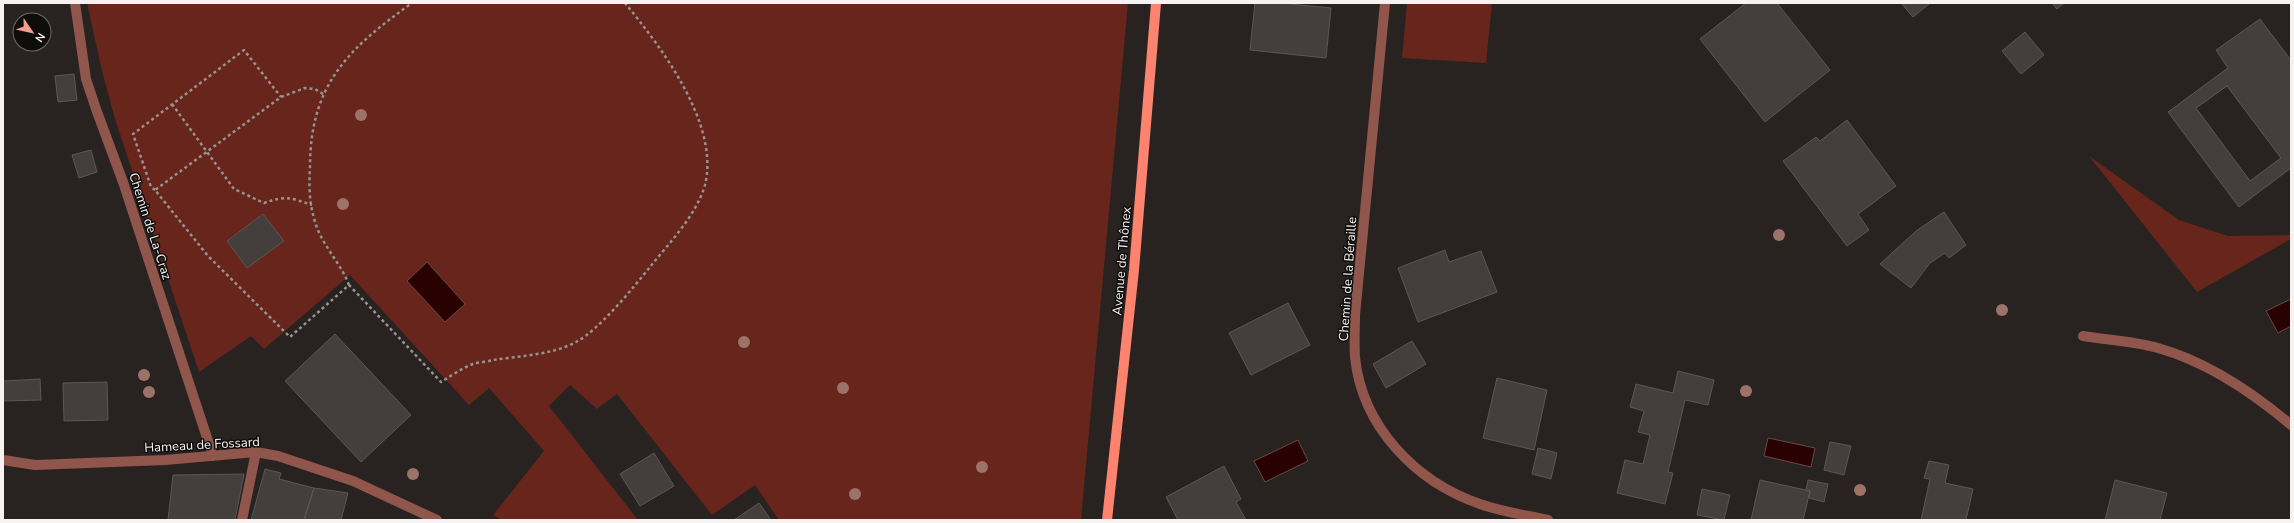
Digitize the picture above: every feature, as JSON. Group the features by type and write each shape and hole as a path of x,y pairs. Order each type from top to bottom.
{"main road":[{"name":"Avenue de Thônex","path":"1107,520 1134,270 1156,3"}],"street":[{"name":"Chemin de La-Craz","path":"75,3 80,44 88,85 123,182 213,456"},
{"name":"Chemin de la Béraille","path":"1385,3 1356,315 1355,358 1362,386 1376,422 1400,454 1420,472 1448,490 1481,504 1548,520"},
{"path":"2083,336 2150,346 2175,354 2248,390 2291,425"},
{"name":"Hameau de Fossard","path":"3,460 35,465 213,456 256,452 278,456 353,480 437,520"},
{"path":"242,520 256,452"}],"path":[{"path":"412,3 388,20 353,51 331,79 323,94 313,126 310,145 312,206 313,217 322,243 349,285 441,382 473,364 554,350 576,342 598,324 639,281 682,227 704,185 707,164 707,148 700,118 681,83 645,28 625,3"},
{"path":"280,97 244,50 133,134 151,187 208,256 290,337 349,285"},
{"path":"155,190 280,97 305,88 315,89 323,94"},
{"path":"172,104 208,151 234,189 264,203 280,197 292,198 312,206"}],"shaded area":[{"path":"87,3 1128,3 1081,520 779,520 755,485 712,515 617,394 597,409 570,385 549,406 638,520 502,520 493,515 544,451 489,388 469,405 350,275 264,349 251,336 199,372 115,119 102,71"},
{"path":"1407,3 1492,3 1486,63 1402,58"},
{"path":"2089,156 2179,220 2228,236 2291,235 2291,239 2197,292"},
{"path":"427,262 465,304 445,322 407,281"},
{"path":"2291,299 2291,326 2278,333 2266,311"},
{"path":"1768,438 1815,448 1811,467 1764,456"},
{"path":"1298,440 1308,461 1265,482 1254,461"}],"building":[{"path":"1255,3 1280,3 1331,8 1326,58 1250,50"},
{"path":"1746,3 1777,3 1830,70 1765,122 1700,39"},
{"path":"1901,3 1930,3 1913,17"},
{"path":"2052,3 2064,3 2057,9"},
{"path":"2260,19 2290,59 2291,58 2291,168 2239,207 2168,112 2228,68 2216,50","holes":["2227,86 2281,158 2250,181 2196,108"]},
{"path":"2025,32 2044,55 2021,74 2002,51"},
{"path":"74,74 77,100 58,102 55,76"},
{"path":"1847,120 1896,186 1858,214 1869,230 1847,246 1783,161 1816,137 1820,141"},
{"path":"91,150 97,172 79,178 72,155"},
{"path":"1944,212 1966,245 1949,258 1945,253 1930,263 1911,288 1880,264 1916,231"},
{"path":"263,214 284,241 247,268 227,241"},
{"path":"1445,250 1449,262 1481,251 1497,292 1418,322 1398,268"},
{"path":"1288,303 1310,345 1251,375 1229,333"},
{"path":"335,334 411,415 361,462 285,381"},
{"path":"1412,341 1426,364 1386,388 1373,364"},
{"path":"1678,371 1714,380 1708,405 1685,400 1668,472 1673,473 1665,504 1617,493 1625,460 1643,464 1650,435 1638,432 1644,411 1630,407 1636,384 1673,393"},
{"path":"1497,378 1547,390 1534,450 1483,438"},
{"path":"40,379 41,400 3,401 3,381"},
{"path":"107,382 108,420 64,421 63,383"},
{"path":"1830,442 1851,446 1844,475 1824,470"},
{"path":"1538,448 1557,453 1551,479 1532,474"},
{"path":"654,453 674,486 640,506 620,474"},
{"path":"1929,461 1949,465 1945,483 1973,489 1966,520 1921,520 1930,479 1924,478"},
{"path":"1224,466 1241,499 1236,502 1246,520 1178,520 1166,497"},
{"path":"265,469 281,473 279,479 314,488 304,520 251,520"},
{"path":"244,474 235,520 168,520 173,475"},
{"path":"1760,480 1810,491 1803,520 1751,520"},
{"path":"1808,480 1828,484 1824,502 1809,498 1810,491 1806,490"},
{"path":"2115,480 2167,493 2160,520 2105,520"},
{"path":"314,488 348,493 341,520 304,520"},
{"path":"1702,489 1730,495 1724,520 1697,515"},
{"path":"759,503 771,520 734,520"}]}
